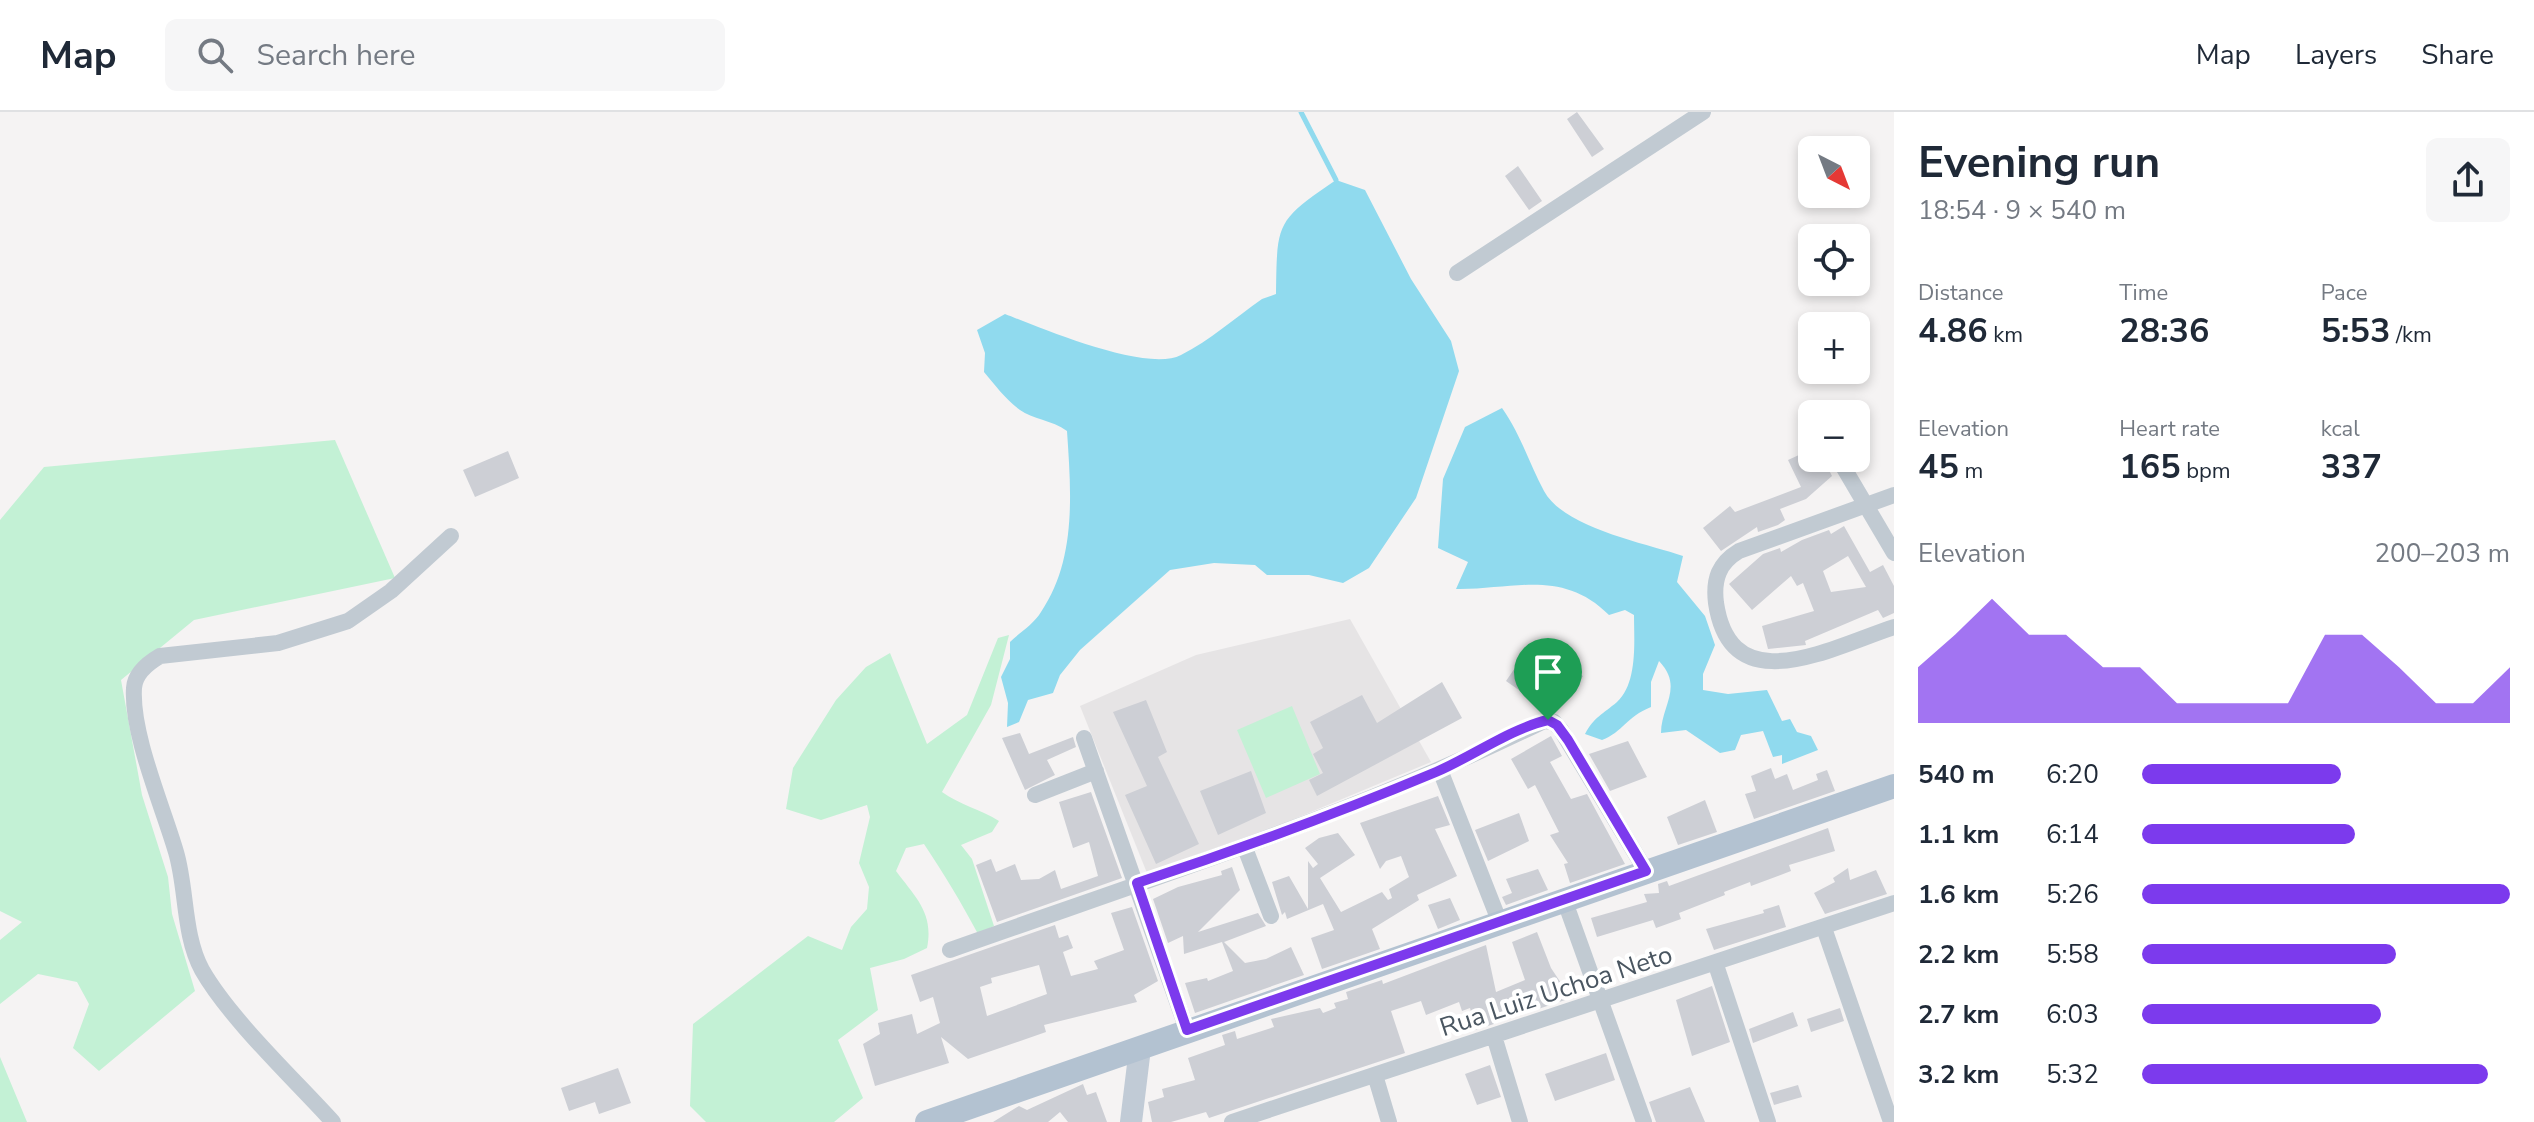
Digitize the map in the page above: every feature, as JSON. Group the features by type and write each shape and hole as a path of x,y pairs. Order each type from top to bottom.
{"main road":[{"path":"927,1122 1894,786"}],"street":[{"path":"1457,273 1703,112"},
{"path":"1846,472 1894,553"},
{"path":"1894,495 1739,551 1722,564 1715,583 1717,609 1728,638 1741,653 1757,662 1793,659 1894,627"},
{"path":"333,1122 223,999 201,968 190,931 175,849 164,824 134,708 134,683 146,665 160,656 278,643 348,621 391,591 451,536"},
{"path":"950,950 1245,848 1440,770 1544,721 1551,721 1568,740 1646,871"},
{"path":"1084,738 1187,1030"},
{"path":"1440,770 1500,923"},
{"path":"1035,795 1096,771"},
{"path":"1245,848 1271,916"},
{"path":"1564,899 1644,1122"},
{"name":"Rua Luiz Uchoa Neto","path":"1232,1122 1269,1117 1375,1075 1598,1000 1716,965 1894,903"},
{"path":"1824,928 1891,1121"},
{"path":"1716,965 1768,1122"},
{"path":"1494,1036 1520,1122"},
{"path":"1131,1122 1140,1048"},
{"path":"1375,1075 1389,1122"}],"shaded area":[{"path":"1350,619 1431,762 1275,827 1147,873 1080,706 1196,655"}],"green space":[{"path":"335,440 395,578 194,620 121,680 142,795 168,877 172,914 195,991 99,1071 73,1048 89,1004 77,982 38,974 0,1004 0,940 22,922 0,911 0,520 44,467"},
{"path":"1009,635 991,705 942,792 999,821 992,832 961,845 972,859 994,926 978,934 924,844 906,848 896,871 926,915 927,948 904,959 870,968 878,1010 838,1040 863,1098 834,1122 706,1122 690,1106 693,1024 808,936 842,950 851,927 867,909 869,887 859,863 870,817 867,805 821,820 786,809 793,768 836,700 866,667 890,653 927,744 967,715 998,638"},
{"path":"1292,706 1320,774 1266,798 1237,730"},
{"path":"0,1057 27,1122 0,1122"}],"water":[{"path":"1336,180 1365,190 1411,279 1451,341 1459,371 1416,498 1369,568 1343,583 1309,575 1267,575 1255,565 1214,563 1170,570 1080,650 1060,675 1053,693 1028,700 1019,722 1007,727 1008,703 1001,677 1010,659 1010,642 1041,612 1053,591 1066,547 1070,501 1067,431 1025,413 1001,392 984,372 985,353 977,330 1005,314 1119,354 1165,359 1181,355 1262,299 1276,294 1277,252 1284,225 1301,205"},
{"path":"1502,408 1544,491 1554,504 1587,524 1683,556 1677,582 1705,616 1715,645 1703,674 1703,690 1728,694 1767,690 1782,721 1790,719 1797,732 1811,736 1818,750 1782,764 1782,755 1773,757 1763,731 1741,735 1735,750 1720,753 1686,730 1661,733 1671,688 1666,670 1659,661 1651,682 1651,707 1602,740 1585,734 1595,720 1617,702 1629,684 1634,649 1634,615 1625,610 1609,615 1591,600 1555,586 1456,589 1468,562 1438,548 1443,479 1465,427"}],"building":[{"path":"1577,112 1604,149 1592,157 1567,119"},
{"path":"1518,166 1542,201 1529,210 1505,176"},
{"path":"508,451 519,478 475,497 463,470"},
{"path":"1798,455 1798,472 1830,472 1832,476 1806,499 1780,509 1785,520 1778,525 1758,532 1757,527 1721,551 1703,528 1730,506 1735,512 1801,487 1788,460"},
{"path":"1844,526 1870,572 1883,565 1894,586 1894,613 1883,618 1878,610 1805,641 1806,645 1768,649 1762,626 1814,611 1803,583 1797,586 1791,576 1752,610 1729,584 1763,554 1780,548 1781,552 1829,530 1831,534","holes":["1848,556 1866,587 1831,592 1823,571"]},
{"path":"1521,659 1559,685 1543,707 1506,681"},
{"path":"1563,665 1583,676 1572,692 1554,678"},
{"path":"1442,682 1462,718 1317,796 1309,780 1323,773 1313,754 1323,748 1310,722 1362,695 1377,723"},
{"path":"1146,700 1167,752 1158,757 1199,844 1156,864 1125,795 1147,786 1113,712"},
{"path":"1020,733 1029,754 1073,737 1076,747 1047,760 1055,775 1025,790 1002,738"},
{"path":"1551,736 1562,756 1550,762 1571,799 1587,794 1625,864 1570,883 1564,864 1568,863 1550,835 1559,832 1535,785 1528,789 1511,759"},
{"path":"1628,741 1647,777 1610,791 1589,754"},
{"path":"1771,768 1775,779 1787,774 1793,790 1818,780 1816,774 1827,770 1835,791 1754,819 1745,794 1756,791 1751,776"},
{"path":"1251,771 1266,813 1218,835 1200,791"},
{"path":"1091,792 1122,878 997,922 976,865 991,859 996,872 1015,864 1021,880 1039,879 1055,870 1061,889 1098,876 1089,842 1073,848 1059,802"},
{"path":"1438,796 1450,825 1435,829 1457,876 1417,895 1419,900 1372,929 1380,949 1322,969 1311,938 1334,930 1323,904 1287,919 1285,912 1282,915 1272,882 1289,876 1308,909 1308,861 1313,868 1318,864 1305,848 1319,838 1338,833 1355,855 1320,878 1341,912 1382,892 1388,900 1392,898 1389,889 1409,877 1401,856 1386,861 1380,869 1360,823"},
{"path":"1705,800 1717,832 1678,845 1667,817"},
{"path":"1519,813 1529,841 1488,861 1475,830"},
{"path":"1828,828 1835,851 1789,865 1791,871 1751,886 1750,882 1724,892 1725,895 1679,913 1681,919 1656,928 1653,920 1597,937 1591,918 1647,902 1644,894 1659,893 1658,884 1667,881 1669,886"},
{"path":"1232,867 1240,890 1198,932 1258,913 1266,926 1224,942 1245,963 1266,959 1291,947 1304,975 1195,1013 1185,983 1207,978 1208,981 1233,971 1222,942 1184,954 1183,936 1168,943 1153,899 1178,887 1222,875 1221,871"},
{"path":"1848,868 1850,880 1876,870 1887,894 1825,914 1814,893 1835,882 1833,878"},
{"path":"1538,869 1548,890 1506,905 1502,897 1512,893 1506,879"},
{"path":"1450,898 1460,920 1438,929 1428,905"},
{"path":"1779,905 1786,927 1714,950 1706,929 1764,913 1763,910"},
{"path":"1132,907 1158,981 1134,995 1137,1002 1044,1025 1046,1032 968,1059 941,1037 949,1063 875,1086 863,1044 880,1034 878,1023 912,1014 917,1034 940,1023 933,997 920,1002 911,975 1055,925 1059,938 1068,935 1073,948 1063,952 1071,976 1098,969 1094,961 1124,950 1111,913","holes":["1039,965 1047,994 987,1016 980,987 992,983 991,978"]},
{"path":"1537,932 1551,968 1571,998 1476,1030 1470,1008 1462,1011 1459,1002 1426,1015 1421,1001 1391,1011 1405,1053 1209,1118 1206,1112 1171,1122 1152,1122 1148,1102 1164,1097 1162,1089 1195,1080 1188,1058 1225,1045 1222,1035 1235,1031 1237,1039 1274,1027 1271,1019 1320,1008 1323,1013 1336,1008 1334,1003 1348,999 1346,992 1382,980 1383,984 1486,945 1496,992 1525,980 1512,942"},
{"path":"1712,986 1730,1042 1692,1056 1676,1000"},
{"path":"1840,1008 1844,1021 1811,1032 1807,1019"},
{"path":"1793,1012 1798,1026 1753,1043 1749,1029"},
{"path":"1606,1053 1615,1080 1555,1101 1545,1074"},
{"path":"1490,1065 1501,1097 1477,1105 1465,1074"},
{"path":"618,1068 631,1103 599,1114 595,1102 569,1111 561,1088"},
{"path":"1083,1084 1087,1095 1096,1092 1107,1122 1068,1122 1060,1112 1048,1122 993,1122 1019,1106 1027,1110"},
{"path":"1798,1085 1802,1097 1774,1105 1770,1093"},
{"path":"1690,1087 1705,1122 1656,1122 1649,1102"}],"waterway":[{"path":"1301,112 1336,180"}],"route":[{"path":"1548,720 1557,725 1568,740 1646,871 1187,1030 1137,883 1245,848 1440,770 1548,720"}]}
